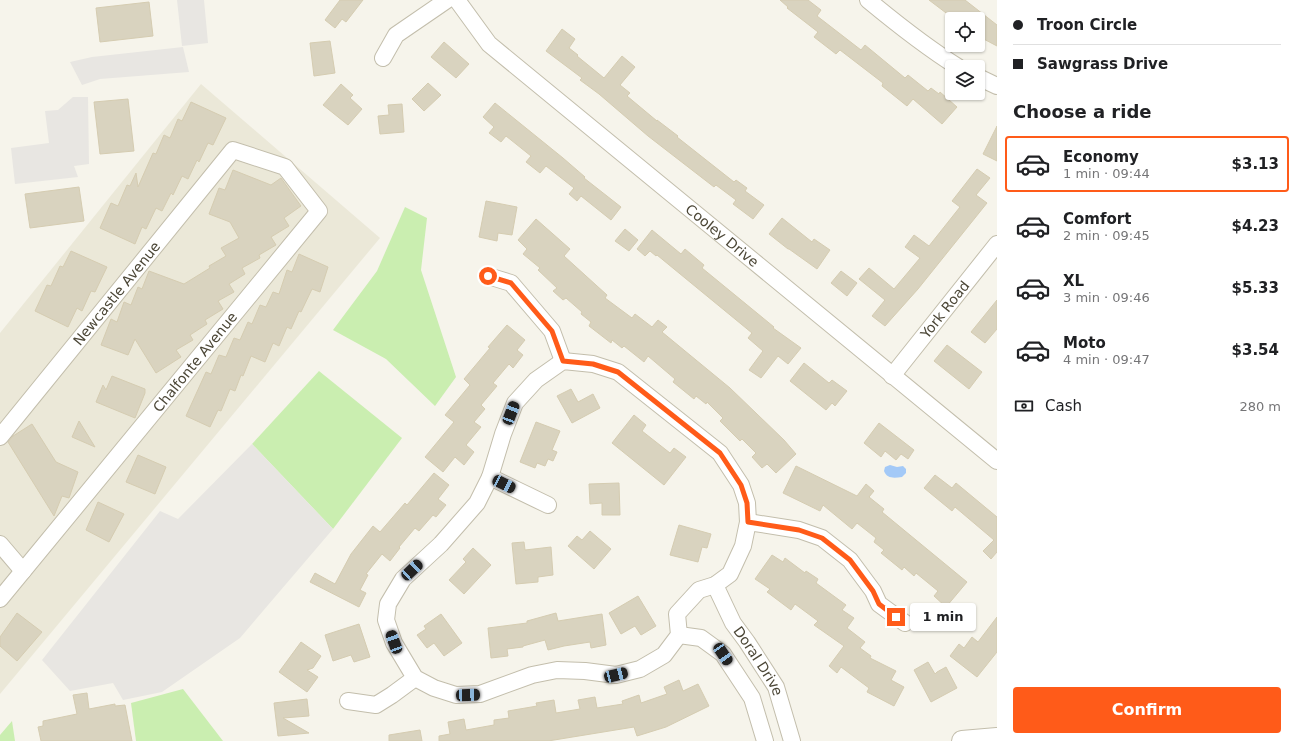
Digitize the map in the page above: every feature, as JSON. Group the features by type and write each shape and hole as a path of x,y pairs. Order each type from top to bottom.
{"street":[{"path":"383,58 396,34 447,0"},
{"name":"Cooley Drive","path":"457,0 489,44 997,461"},
{"path":"868,0 920,42 946,60"},
{"path":"985,80 997,86"},
{"name":"Newcastle Avenue","path":"0,437 234,150"},
{"name":"Chalfonte Avenue","path":"0,599 320,211 285,166 234,150"},
{"name":"York Road","path":"892,376 997,244"},
{"path":"488,276 511,283 552,331 563,361"},
{"path":"563,361 593,364 618,372 720,453 741,485 747,503 748,522 743,546 730,574 715,585 698,590 677,614 678,635 664,655 640,669 616,675 585,671 557,670 532,675 480,694 456,695 434,688 415,678 394,642 386,620 388,604 403,579 441,544 477,503 490,477 503,434 515,403 536,380 563,361"},
{"path":"490,477 548,505"},
{"path":"748,522 799,530 822,538 850,560 873,591 879,604 904,624"},
{"path":"0,544 23,571"},
{"name":"Doral Drive","path":"715,585 733,623 776,687 792,741"},
{"name":"Doral Drive","path":"678,635 701,638 723,654 752,698 765,741"},
{"path":"348,701 376,705 415,678"},
{"path":"962,741 997,738"}],"shaded area":[{"path":"177,0 204,0 208,43 182,46"},
{"path":"183,47 189,72 100,79 82,85 70,62 92,57"},
{"path":"201,84 380,238 0,694 0,333"},
{"path":"73,97 88,97 89,164 74,166 78,177 15,184 11,148 49,143 45,111 58,110"},
{"path":"252,444 333,529 240,638 162,692 123,700 113,683 70,691 42,660 160,511 178,519"}],"green space":[{"path":"405,207 427,218 421,270 456,377 435,406 386,359 333,330 377,271"},
{"path":"319,371 402,438 333,529 252,444"},
{"path":"183,689 223,741 136,741 131,703"},
{"path":"12,721 15,741 0,741 0,735"}],"water":[{"path":"890,465 897,467 903,466 906,469 906,473 902,477 889,477 884,471 885,467"}],"building":[{"path":"340,0 363,0 346,22 342,19 335,28 325,20"},
{"path":"780,0 808,0 821,10 817,16 861,50 865,45 905,78 908,75 928,91 931,88 939,94 940,92 945,96 945,100 949,100 957,107 942,124 913,99 907,106 882,86 883,83 840,50 836,54 814,37 818,32 787,8 788,7"},
{"path":"929,0 965,0 980,12 945,12"},
{"path":"149,2 153,36 100,42 96,8"},
{"path":"985,16 997,25 997,46 985,40"},
{"path":"562,29 575,39 569,48 604,78 622,56 635,67 620,85 630,93 627,96 734,182 736,180 747,188 745,191 764,205 753,219 733,204 736,200 716,185 714,187 648,136 599,94 580,80 582,78 546,51"},
{"path":"330,41 335,73 314,76 310,43"},
{"path":"444,42 469,64 456,78 431,57"},
{"path":"428,83 441,95 424,111 412,99"},
{"path":"341,84 353,95 350,98 362,109 348,125 323,105"},
{"path":"128,99 134,151 100,154 94,102"},
{"path":"191,102 226,118 213,145 208,143 199,162 197,160 188,179 182,176 173,195 171,193 162,211 156,208 146,229 142,227 135,244 100,228 111,203 118,206 127,185 130,186 136,173 138,187 153,153 156,154 164,135 170,138 178,119 182,121"},
{"path":"495,103 621,207 611,220 581,196 577,201 569,194 574,188 546,166 540,173 526,162 531,156 506,136 501,142 489,133 494,127 483,117"},
{"path":"402,104 404,132 380,134 378,116 389,115 388,105"},
{"path":"997,126 997,161 983,154"},
{"path":"977,169 990,178 976,195 987,203 918,289 885,326 872,316 885,300 859,279 869,268 894,289 920,258 905,247 914,235 929,246 960,207 952,201"},
{"path":"233,170 271,185 281,178 301,206 284,218 289,226 271,237 276,245 259,255 260,258 242,268 245,274 229,284 234,292 218,301 223,309 205,320 207,324 190,335 193,340 176,350 181,357 156,373 135,339 128,355 101,345 111,319 117,322 124,302 131,305 138,287 142,289 149,271 184,284 226,256 221,248 239,238 230,222 209,214 219,188 225,190"},
{"path":"79,187 84,221 30,228 25,194"},
{"path":"486,201 517,207 512,235 498,233 497,241 479,237"},
{"path":"782,218 812,242 814,239 830,250 817,269 769,234"},
{"path":"536,219 570,249 564,256 607,295 605,298 632,318 635,314 652,327 658,320 667,327 662,332 730,388 784,440 796,454 776,473 767,464 762,468 752,457 756,453 742,439 740,441 720,421 723,418 707,402 706,404 696,396 694,399 673,382 675,379 648,356 644,362 624,346 622,348 612,340 611,343 589,326 591,322 581,314 582,312 566,298 563,300 553,291 557,288 538,270 540,268 523,254 527,249 518,240"},
{"path":"625,229 638,240 629,251 615,241"},
{"path":"652,230 681,254 685,249 704,265 702,268 774,327 773,328 801,348 788,364 778,356 761,378 749,370 763,351 748,338 752,333 657,255 656,256 650,251 645,256 637,249"},
{"path":"71,251 107,267 95,292 91,291 82,311 77,308 68,327 35,311 47,285 51,286 60,266 63,267"},
{"path":"299,254 328,267 320,292 312,289 301,312 299,311 291,329 287,327 279,346 273,343 265,362 251,356 235,391 230,389 221,411 218,410 210,427 186,416 206,372 211,374 219,355 226,357 234,338 240,340 248,322 252,324 260,305 266,307 273,292 279,294 287,270 292,272"},
{"path":"841,271 857,283 847,296 831,283"},
{"path":"997,300 997,329 985,343 971,332"},
{"path":"507,325 525,340 517,350 523,355 513,368 509,364 493,383 497,386 481,405 485,409 474,422 481,427 466,445 474,452 464,465 455,457 443,472 425,457 454,422 445,415 470,385 464,379"},
{"path":"947,345 982,372 969,389 934,361"},
{"path":"804,363 829,383 832,380 847,391 835,406 832,403 826,410 790,381"},
{"path":"112,376 145,389 145,393 135,418 96,402 103,385 106,390"},
{"path":"571,389 578,402 593,394 600,408 572,423 557,396"},
{"path":"634,415 646,425 642,431 670,453 674,448 686,457 664,485 612,443"},
{"path":"79,421 95,447 72,437"},
{"path":"536,422 560,431 552,450 557,452 553,461 548,459 545,466 537,463 535,468 520,462"},
{"path":"879,423 914,450 908,459 901,454 896,460 885,451 881,457 864,443"},
{"path":"32,424 56,462 78,472 69,498 62,496 54,516 8,442 13,436"},
{"path":"138,455 166,467 155,494 126,482"},
{"path":"796,466 857,496 866,484 874,491 869,497 884,509 882,512 967,582 946,607 934,596 938,591 916,573 914,576 904,567 902,570 881,553 884,550 874,542 876,538 857,523 852,529 823,505 820,511 783,493"},
{"path":"434,473 449,485 438,499 446,505 436,517 433,515 419,531 415,528 399,547 400,548 390,561 382,554 366,574 368,575 360,590 366,593 359,607 310,582 315,573 335,584 351,554 373,526 380,532 405,503 407,505"},
{"path":"935,475 952,488 956,483 997,517 997,552 991,559 983,551 994,540 955,507 952,511 924,488"},
{"path":"619,483 620,515 602,515 602,503 590,504 589,484"},
{"path":"98,502 124,514 109,542 86,530"},
{"path":"679,525 711,534 707,548 702,547 698,562 670,555"},
{"path":"590,531 611,549 594,569 568,546 577,536 582,540"},
{"path":"524,542 525,550 551,547 553,575 538,577 538,582 516,584 512,543"},
{"path":"473,548 491,565 464,594 449,580 466,562 463,559"},
{"path":"772,555 783,562 785,558 805,573 806,571 818,579 816,583 846,605 842,610 854,618 847,628 865,642 860,648 871,656 870,658 896,671 891,680 904,687 894,706 867,692 869,688 841,667 837,673 829,666 844,646 814,625 818,621 795,604 791,610 767,592 770,589 755,579"},
{"path":"638,596 656,626 641,635 635,626 621,634 609,613"},
{"path":"17,613 42,632 17,661 0,646 0,637"},
{"path":"556,613 558,621 602,614 606,645 591,648 590,642 548,650 545,640 523,647 507,649 508,656 491,658 488,628 527,623 527,621"},
{"path":"441,614 462,643 444,656 434,643 427,648 417,635 426,629 424,626"},
{"path":"997,617 997,652 977,677 950,656 959,644 964,648 972,637 978,642"},
{"path":"359,624 370,657 354,662 351,655 333,661 325,635"},
{"path":"301,642 321,656 313,668 307,670 318,677 307,692 279,672"},
{"path":"928,662 935,674 946,667 957,688 931,702 914,670"},
{"path":"679,680 683,691 698,684 709,706 666,727 637,736 634,727 548,741 439,741 439,736 450,734 448,722 464,719 466,730 494,725 494,720 509,718 508,711 537,706 536,703 554,700 556,713 580,709 578,700 595,697 597,708 623,704 622,701 639,695 641,703 667,694 664,687"},
{"path":"87,693 89,709 115,704 115,706 125,705 132,741 41,741 38,727 43,726 43,721 77,714 73,695"},
{"path":"307,699 309,716 283,718 309,733 278,736 274,703"},
{"path":"420,730 422,741 389,741 389,735"}],"route":[{"path":"488,276 511,283 552,331 563,361 593,364 618,372 720,453 741,485 747,503 748,522 799,530 822,538 850,560 873,591 879,604 896,617"}]}
